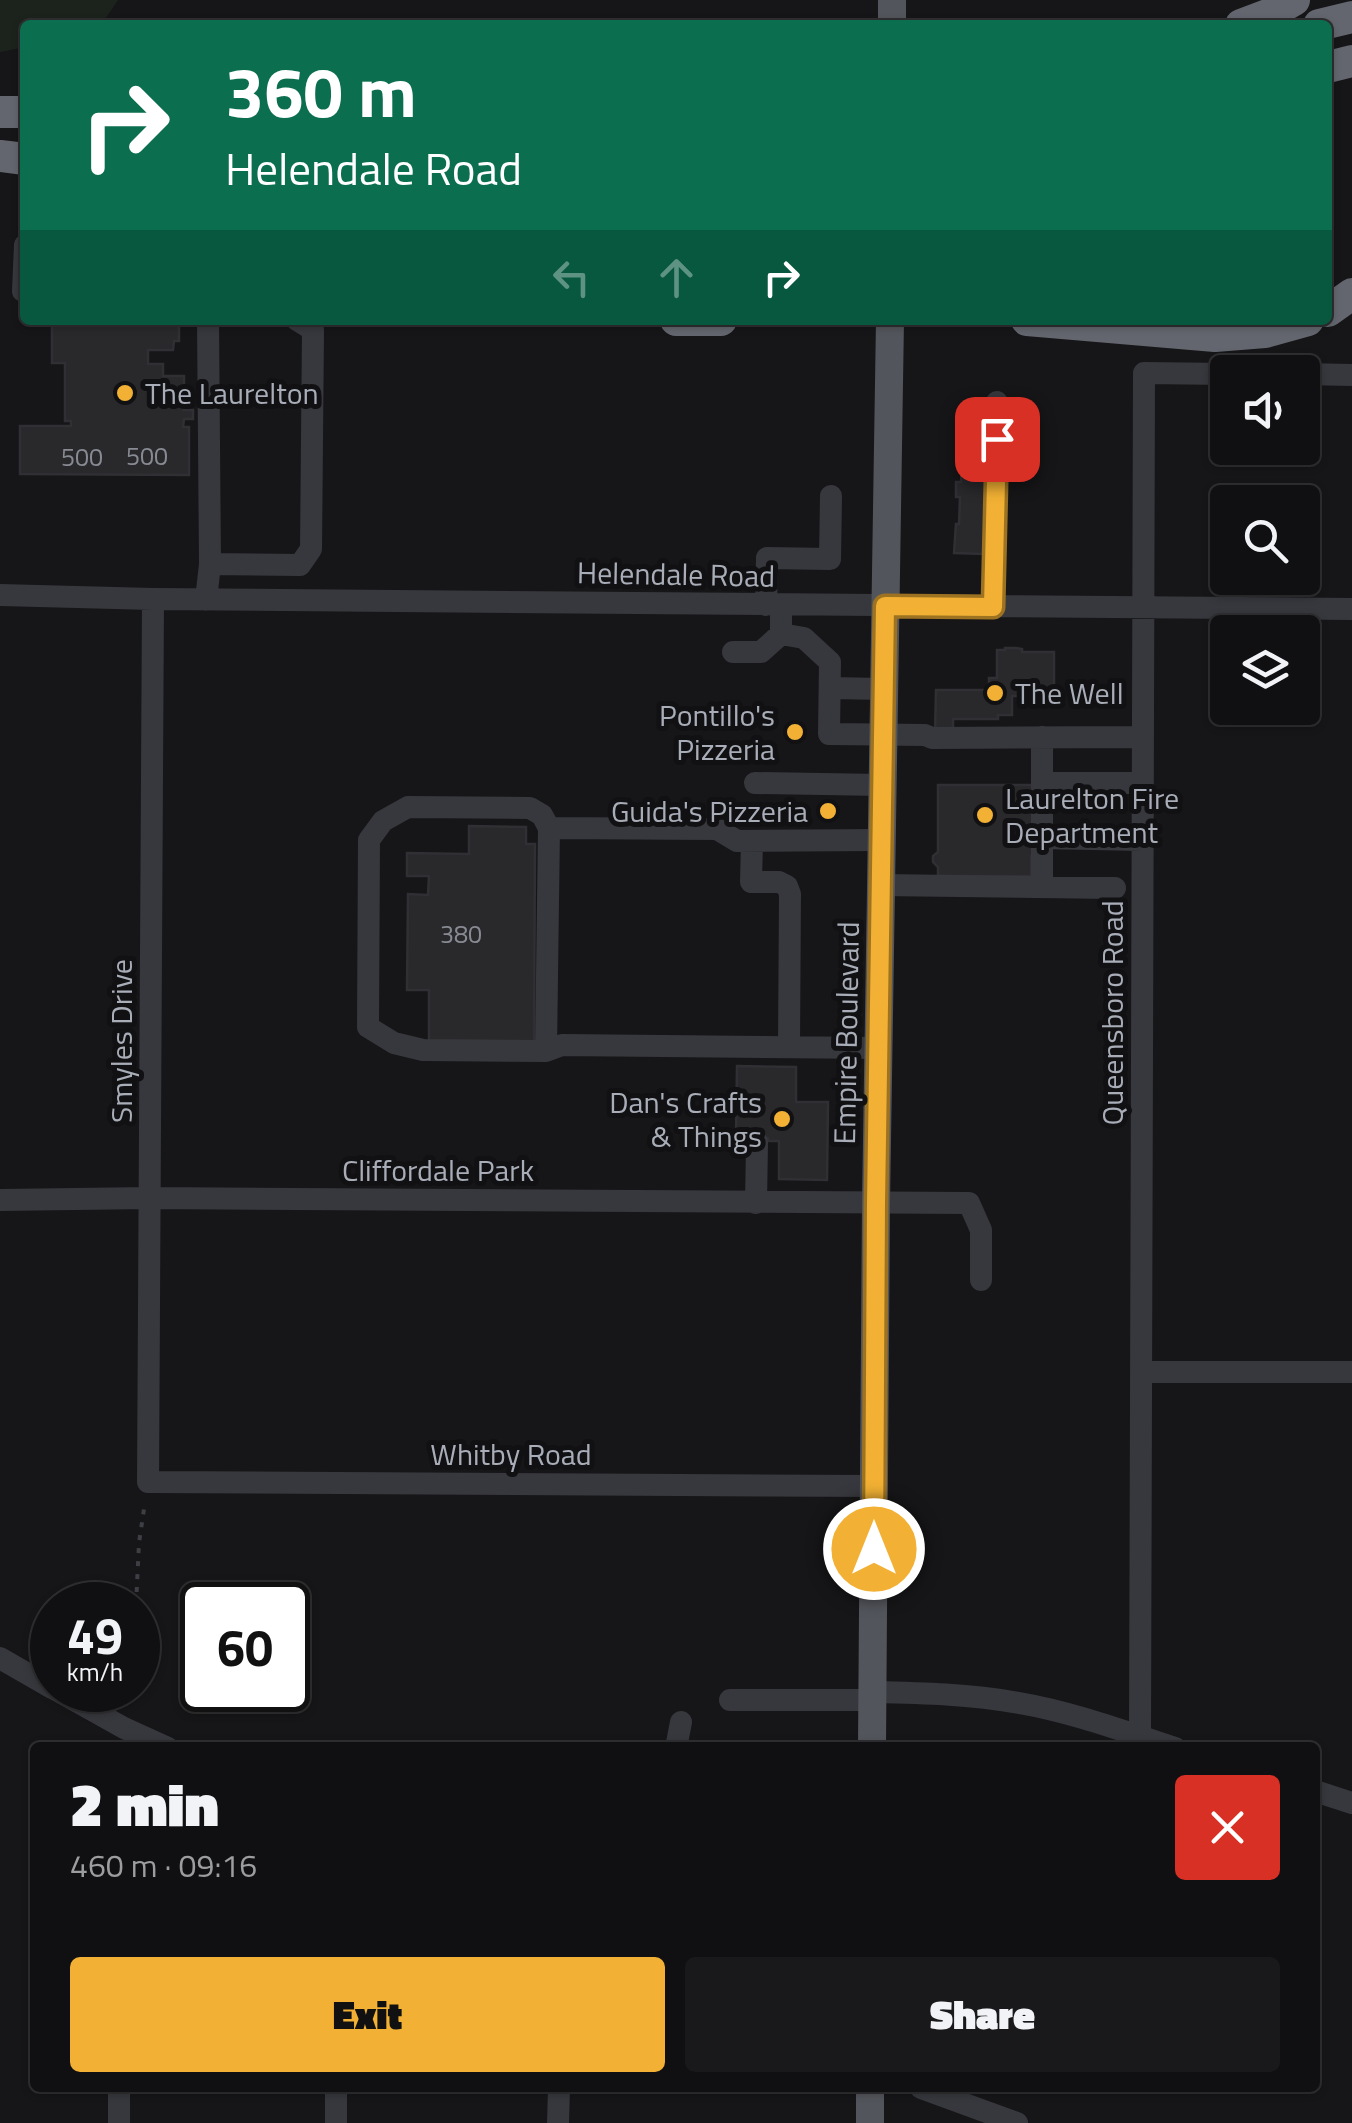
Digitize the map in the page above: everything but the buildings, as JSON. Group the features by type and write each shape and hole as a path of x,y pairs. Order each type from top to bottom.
{"highway":[{"path":"1254,20 1294,0"},
{"path":"1086,325 1215,336 1265,332 1290,325"}],"main road":[{"name":"Empire Boulevard","path":"872,1742 890,325"},
{"path":"870,2092 870,2123"}],"street":[{"path":"206,600 210,564 208,325"},
{"path":"210,564 300,564 311,548 314,330 306,325"},
{"name":"Queensboro Road","path":"1140,1736 1144,373 1210,374"},
{"path":"1320,374 1352,374"},
{"path":"993,607 998,402"},
{"path":"781,634 767,558 830,560 831,496"},
{"name":"Helendale Road","path":"0,595 1352,609"},
{"name":"Smyles Drive","path":"148,1482 153,599"},
{"path":"733,652 762,652 781,634"},
{"path":"781,634 804,638 830,662 829,734 932,738 1142,737"},
{"path":"830,688 884,689"},
{"path":"1042,737 1042,888"},
{"path":"1042,783 1142,783"},
{"path":"755,784 882,785"},
{"path":"546,1051 548,828 542,815 530,808 408,806 383,821 369,840 368,1026 394,1043 422,1050 546,1051 562,1045 878,1048"},
{"path":"548,828 718,829 738,840 752,841 882,840"},
{"path":"1042,838 1142,840"},
{"path":"752,841 752,882 779,882 787,886 790,894 789,1046"},
{"path":"880,885 1115,888"},
{"path":"756,1142 756,1203"},
{"name":"Cliffordale Park","path":"0,1200 969,1204 980,1230 982,1280"},
{"path":"1141,1372 1352,1372"},
{"name":"Whitby Road","path":"148,1482 874,1486"},
{"path":"0,1658 30,1675"},
{"path":"730,1700 934,1693 1021,1703 1158,1742"},
{"path":"86,1712 123,1738"},
{"path":"677,1742 680,1722"},
{"path":"1320,1793 1352,1803"},
{"path":"119,2123 120,2092"},
{"path":"336,2092 336,2123"},
{"path":"558,2123 559,2092"},
{"path":"931,2092 1017,2123"}],"path":[{"path":"137,1582 138,1543 148,1482"}],"shaded area":[{"path":"0,0 118,0 104,20 20,20 20,48 0,52"}],"place":[{"name":"The Laurelton","path":"125,393"},
{"name":"The Well","path":"995,693"},
{"name":"Pontillo's Pizzeria","path":"795,732"},
{"name":"Guida's Pizzeria","path":"828,811"},
{"name":"Laurelton Fire Department","path":"985,815"},
{"name":"Dan's Crafts & Things","path":"782,1119"}],"route":[{"path":"874,1549 885,606 993,607 997,439"}]}
